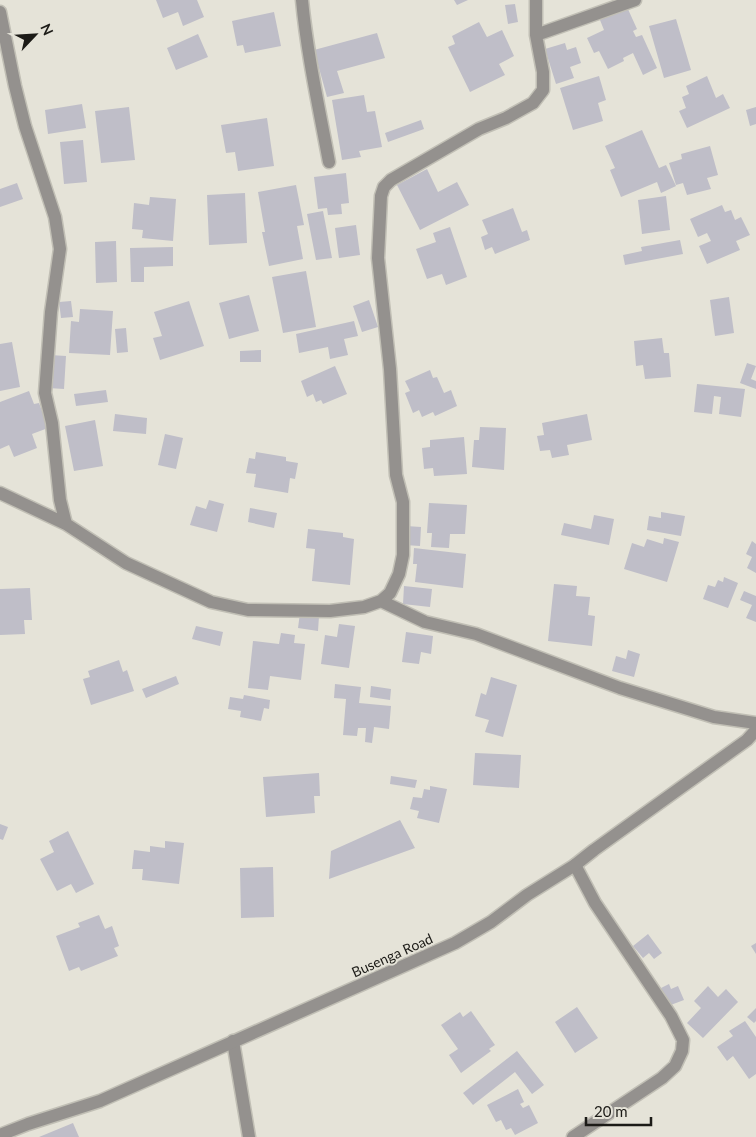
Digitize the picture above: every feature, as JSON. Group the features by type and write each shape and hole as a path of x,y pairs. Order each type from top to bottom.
{"street":[{"path":"302,0 316,96 330,162"},
{"path":"0,493 66,524 126,563 211,602 248,610 330,612 364,607 381,601 390,594 399,574 403,555 403,502 396,475 390,369 378,258 384,187 391,180 479,129 506,118 533,103 543,90 543,72 536,35 536,0"},
{"path":"536,35 635,0"},
{"path":"0,12 25,126 55,216 58,231 60,249 45,393 52,422 60,500 66,524"},
{"path":"381,601 425,622 476,634 620,688 714,717 756,723"},
{"name":"Busenga Road","path":"0,1135 100,1101 455,943 491,922 527,895 575,865 747,740 756,730"},
{"path":"573,1137 662,1078 675,1066 682,1051 683,1040 671,1016 595,903 575,865"},
{"path":"233,1041 249,1137"}],"building":[{"path":"156,0 197,0 204,17 183,26 178,12 163,18"},
{"path":"454,0 468,0 457,5"},
{"path":"515,4 518,22 508,24 505,5"},
{"path":"627,7 637,29 633,31 636,37 642,35 657,68 643,75 633,53 623,58 624,61 608,69 599,51 594,53 587,38 604,30 600,20"},
{"path":"274,12 281,46 245,53 243,45 237,46 232,21"},
{"path":"676,19 691,70 664,78 649,26"},
{"path":"479,22 487,37 502,30 514,56 499,64 505,75 470,92 448,47 455,44 452,36"},
{"path":"377,33 385,58 337,71 344,93 327,97 314,50"},
{"path":"198,34 208,57 176,70 167,48"},
{"path":"565,43 567,50 576,47 581,63 570,67 574,78 556,84 545,49"},
{"path":"599,76 606,100 598,103 603,121 573,130 560,88"},
{"path":"707,76 716,98 723,94 730,108 687,128 679,111 686,108 682,97 689,94 686,86"},
{"path":"364,95 367,112 375,111 382,147 359,151 361,157 342,160 332,100"},
{"path":"82,104 86,128 48,134 45,110"},
{"path":"129,107 135,160 101,163 95,111"},
{"path":"756,107 756,124 750,126 746,110"},
{"path":"267,118 274,166 238,171 235,152 226,153 221,125"},
{"path":"421,120 424,129 388,142 385,133"},
{"path":"642,130 659,168 666,165 676,186 661,193 657,182 621,197 610,170 615,168 605,146"},
{"path":"83,140 87,182 64,184 60,142"},
{"path":"710,146 718,175 707,178 711,189 687,195 683,183 676,185 669,163 682,159 681,154"},
{"path":"427,169 438,192 457,182 469,205 420,230 397,185"},
{"path":"346,173 349,203 341,204 342,214 328,215 327,208 318,209 314,177"},
{"path":"17,183 23,199 0,207 0,189"},
{"path":"296,185 304,225 297,226 303,259 269,266 262,232 265,232 258,192"},
{"path":"245,193 247,243 209,245 207,195"},
{"path":"666,196 670,230 642,234 638,200"},
{"path":"150,197 176,199 173,241 142,238 143,230 132,229 134,203 149,205"},
{"path":"722,205 725,212 731,210 735,220 741,217 750,235 736,241 740,250 707,264 699,246 711,241 707,233 698,237 690,219"},
{"path":"513,208 522,232 527,230 530,240 495,254 492,247 485,250 481,237 488,234 482,220"},
{"path":"323,211 332,258 316,260 307,214"},
{"path":"356,225 360,255 339,258 335,228"},
{"path":"450,227 467,277 446,285 442,274 427,279 416,249 436,242 433,233"},
{"path":"680,240 683,254 625,265 623,255 642,251 641,247"},
{"path":"116,241 117,282 96,283 95,242"},
{"path":"173,247 173,266 144,267 144,282 131,282 130,248"},
{"path":"306,271 316,327 283,333 272,277"},
{"path":"249,295 259,331 229,339 219,303"},
{"path":"729,297 734,333 715,336 710,300"},
{"path":"369,300 378,327 362,332 353,306"},
{"path":"71,301 73,317 61,318 59,302"},
{"path":"189,301 204,346 160,360 153,338 162,336 154,312"},
{"path":"80,309 113,311 110,355 69,353 71,321 79,322"},
{"path":"354,321 358,336 344,339 348,355 330,359 328,347 299,353 296,334"},
{"path":"126,328 128,352 117,353 115,329"},
{"path":"662,338 664,353 669,353 671,377 645,379 643,365 636,366 634,341"},
{"path":"12,342 20,387 0,391 0,344"},
{"path":"261,350 261,362 240,362 240,351"},
{"path":"50,355 66,356 64,389 48,388"},
{"path":"747,363 756,366 751,379 756,381 756,389 740,383"},
{"path":"335,366 347,394 323,404 321,400 316,402 313,394 307,397 301,381"},
{"path":"430,370 433,378 437,377 444,393 451,390 457,406 435,416 433,412 422,417 419,410 413,413 405,393 410,391 405,381"},
{"path":"697,384 745,389 741,417 719,414 721,397 714,396 712,414 694,412"},
{"path":"106,390 108,402 76,406 74,394"},
{"path":"29,391 34,404 39,403 48,428 32,434 37,448 14,457 9,445 0,449 0,402"},
{"path":"115,414 147,418 146,434 113,431"},
{"path":"587,414 592,440 567,445 569,455 552,458 550,450 540,451 537,436 544,435 542,423"},
{"path":"95,420 103,466 74,471 65,426"},
{"path":"480,427 506,428 504,470 472,467 474,440 479,440"},
{"path":"165,434 183,438 176,469 158,465"},
{"path":"464,437 467,474 434,476 433,468 424,469 422,448 430,447 430,440"},
{"path":"256,452 286,457 286,461 298,463 295,479 290,478 288,493 254,487 256,474 246,473 249,458 255,459"},
{"path":"209,500 224,504 217,532 190,525 196,506 206,509"},
{"path":"429,503 467,505 465,534 450,534 449,548 431,547 432,533 427,533"},
{"path":"250,508 277,513 274,528 248,522"},
{"path":"661,512 685,516 681,536 647,530 649,516 661,518"},
{"path":"594,515 614,519 609,545 561,535 564,523 591,529"},
{"path":"406,526 421,527 420,546 405,545"},
{"path":"308,529 343,533 343,537 354,539 350,585 312,581 315,549 306,548"},
{"path":"664,538 679,542 667,582 624,569 632,543 644,547 647,539 663,544"},
{"path":"752,541 756,544 756,573 747,568 752,557 746,554"},
{"path":"414,548 466,554 463,588 415,582 417,564 413,564"},
{"path":"724,577 738,583 728,608 703,599 708,585 715,587 718,580 723,582"},
{"path":"554,584 577,586 576,596 590,597 588,615 595,616 592,646 548,641"},
{"path":"404,586 432,589 430,607 403,604"},
{"path":"30,588 32,620 24,620 25,634 0,635 0,589"},
{"path":"744,591 756,596 756,622 746,618 752,605 740,600"},
{"path":"300,613 319,616 318,631 298,628"},
{"path":"339,624 355,626 349,668 321,664 325,635 337,637"},
{"path":"196,626 223,632 220,646 192,639"},
{"path":"406,632 433,636 431,654 421,652 419,664 402,662"},
{"path":"281,633 295,635 294,643 305,644 301,680 270,676 268,690 248,688 253,641 279,644"},
{"path":"628,650 640,654 634,677 612,671 616,656 626,659"},
{"path":"119,660 123,672 127,670 134,691 91,705 83,679 90,677 88,671"},
{"path":"176,676 179,684 146,698 142,689"},
{"path":"491,677 517,685 503,737 485,732 489,720 475,716 481,693 486,695"},
{"path":"335,684 361,687 359,703 391,706 389,729 374,727 372,743 365,742 366,728 358,728 357,736 343,735 346,699 334,698"},
{"path":"371,686 391,689 390,700 370,697"},
{"path":"244,695 270,700 269,709 264,708 261,721 240,717 241,711 228,709 230,697 243,699"},
{"path":"475,753 521,755 519,788 473,785"},
{"path":"319,773 320,796 314,796 315,813 266,817 263,777"},
{"path":"391,776 417,780 415,788 390,784"},
{"path":"430,786 447,789 439,823 417,818 419,811 410,809 413,797 422,798 424,789 430,790"},
{"path":"400,820 415,848 329,879 331,851"},
{"path":"0,824 8,827 3,840 0,839"},
{"path":"68,831 94,884 76,893 71,884 57,891 40,859 54,852 49,841"},
{"path":"165,841 184,843 179,884 142,880 143,869 132,869 134,850 150,852 150,846 165,848"},
{"path":"273,867 274,917 241,918 240,868"},
{"path":"99,915 105,929 112,926 119,946 114,948 118,956 81,971 79,967 69,971 56,936 80,927 78,923"},
{"path":"648,934 662,953 654,959 649,953 643,958 633,946"},
{"path":"756,943 756,954 751,946"},
{"path":"669,984 671,989 678,986 684,1000 668,1006 661,988"},
{"path":"708,986 718,997 726,989 738,1002 703,1038 687,1023 701,1008 694,1001"},
{"path":"577,1007 598,1038 575,1053 555,1022"},
{"path":"756,1008 756,1021 754,1023 747,1017"},
{"path":"471,1011 495,1045 489,1049 491,1051 461,1073 449,1055 458,1049 441,1025 460,1012 463,1017"},
{"path":"745,1021 756,1037 756,1074 749,1079 733,1056 727,1061 717,1047 733,1036 729,1031"},
{"path":"517,1051 544,1085 532,1094 515,1072 473,1105 463,1093"},
{"path":"518,1089 524,1102 520,1104 523,1108 529,1105 538,1123 515,1135 511,1128 506,1130 501,1120 496,1122 487,1105"},
{"path":"73,1123 79,1137 39,1137"}]}
